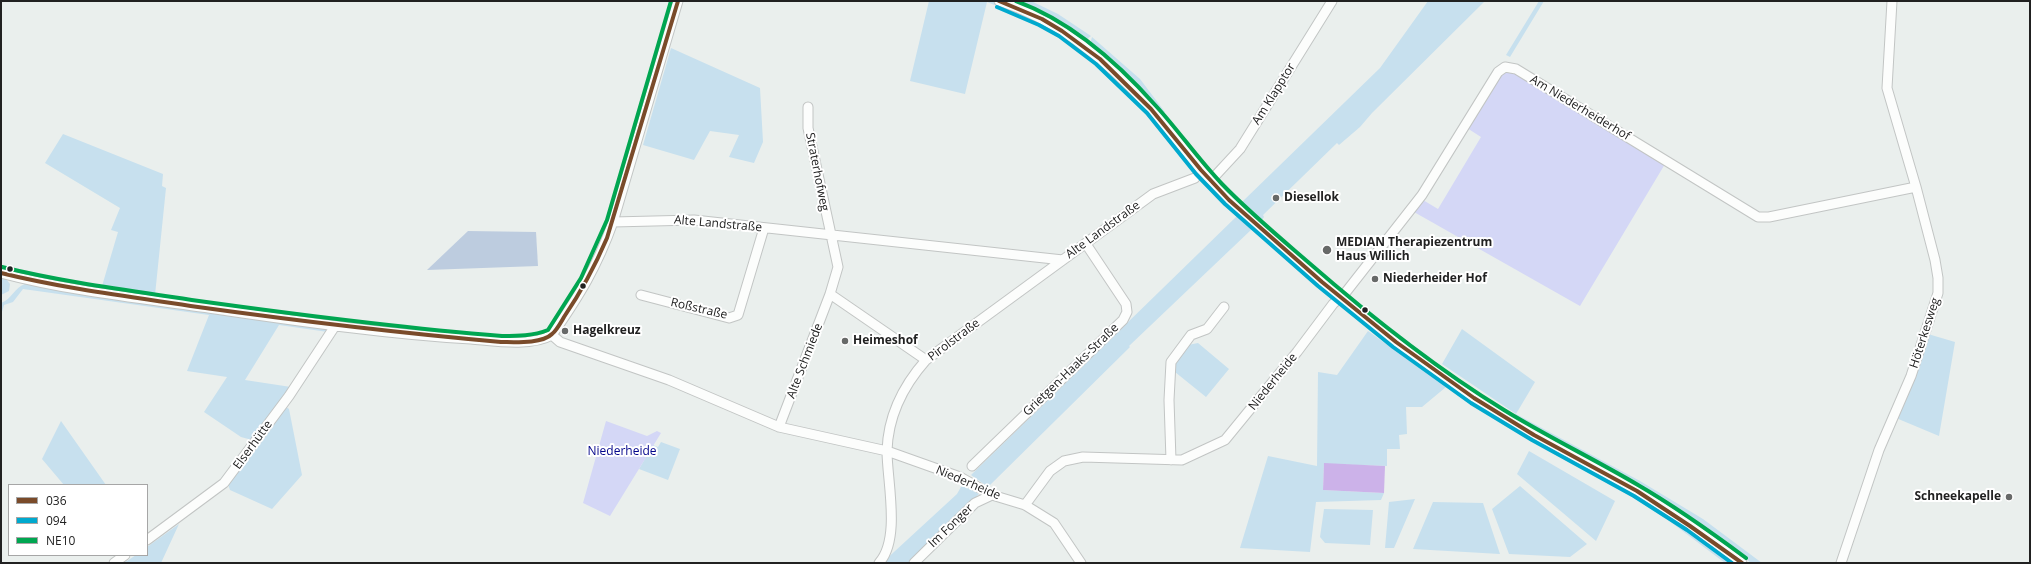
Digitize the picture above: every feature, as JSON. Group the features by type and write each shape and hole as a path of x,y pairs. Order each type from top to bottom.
{"street":[{"path":"999,1 1015,6 1053,25 1087,48 1123,78 1206,176 1265,232 1340,297 1401,347 1468,394 1537,436 1646,496 1742,563"},
{"name":"Am Klapptor","path":"1206,176 1214,176 1240,149 1332,1"},
{"name":"Höterkesweg","path":"1841,563 1879,450 1911,376 1938,297 1937,270 1916,187 1887,88 1892,1"},
{"path":"1,273 83,290 335,326 432,337 497,341 524,341 546,338 552,335 589,279 602,251 613,222 677,2"},
{"name":"Am Niederheiderhof","path":"1340,297 1346,292 1422,195 1498,72 1505,68 1516,70 1758,217 1769,217 1916,187"},
{"name":"Straterhofweg","path":"808,107 808,128 827,222 832,235"},
{"name":"Alte Landstraße","path":"613,222 694,220 1063,260 1153,194 1195,178"},
{"name":"Roßstraße","path":"641,295 729,318 738,315 764,228"},
{"name":"Alte Schmiede","path":"779,427 830,294 838,267 832,235"},
{"name":"Grietgen-Haaks-Straße","path":"972,466 1123,320 1126,312 1126,304 1086,244"},
{"name":"Pirolstraße","path":"879,563 886,554 890,537 887,451 893,416 900,394 926,360 1063,260"},
{"path":"830,294 926,360"},
{"name":"Niederheide","path":"552,335 560,342 669,380 779,427 887,451 960,477 992,495 1025,505 1050,471 1064,461 1083,457 1182,460 1225,440 1298,352 1333,304 1340,297"},
{"path":"1171,460 1169,400 1170,362 1191,335 1207,329 1224,308"},
{"name":"Elserhütte","path":"148,539 224,482 289,396 335,326"},
{"name":"Im Fonger","path":"914,563 975,503 992,495"},
{"path":"1025,505 1054,523 1080,563"},
{"path":"114,563 124,556"}],"shaded area":[{"path":"929,1 990,1 1024,15 1065,39 1103,67 1145,111 1106,71 1079,50 1034,23 987,2 965,94 910,81"},
{"path":"1013,1 1031,1 1058,14 1091,36 1085,41 1045,16"},
{"path":"1428,1 1485,1 1372,113 1360,127 1339,145 1337,143 1263,215 1264,217 1262,220 1242,202 1380,68"},
{"path":"1539,1 1544,1 1510,57 1506,55"},
{"path":"1092,37 1140,79 1165,112 1162,115 1135,84 1090,44"},
{"path":"671,48 760,88 763,142 754,163 729,157 739,135 710,131 694,160 643,145"},
{"path":"63,134 163,174 162,186 166,188 155,295 344,323 101,289 17,274 16,270 102,286 118,232 111,230 120,208 45,163"},
{"path":"1237,216 1252,229 1129,346 1130,347 988,487 971,475"},
{"path":"468,231 536,232 538,266 427,270"},
{"path":"1,278 7,280 10,284 9,291 1,295"},
{"path":"25,284 96,296 322,327 328,332 279,325 245,380 291,387 252,440 241,437 204,412 227,377 187,371 209,315 23,289 13,302 4,305 1,315 1,303 8,299 18,288"},
{"path":"1462,329 1535,382 1516,414 1442,364"},
{"path":"1368,331 1446,387 1422,407 1406,407 1407,434 1399,435 1400,449 1387,449 1387,466 1324,464 1323,490 1384,493 1381,500 1316,502 1310,552 1240,548 1268,456 1317,466 1318,372 1337,375"},
{"path":"1928,334 1955,342 1939,436 1896,418"},
{"path":"1198,343 1229,369 1206,397 1175,372 1174,362 1188,345"},
{"path":"285,406 289,409 302,475 272,509 230,490 228,484"},
{"path":"1516,414 1640,481 1703,519 1762,563 1751,563 1710,532 1678,511 1632,483 1513,418"},
{"path":"61,421 105,484 63,484 42,459"},
{"path":"1508,424 1655,508 1731,563 1725,563 1668,520 1637,500 1507,426"},
{"path":"661,442 680,449 668,480 639,469 653,445 658,447"},
{"path":"1529,451 1615,501 1596,541 1517,474"},
{"path":"1324,463 1385,466 1384,493 1323,490"},
{"path":"962,485 979,494 909,563 882,563 957,494"},
{"path":"1520,486 1587,544 1570,557 1509,554 1492,509"},
{"path":"1415,499 1394,548 1385,548 1389,502"},
{"path":"1433,502 1483,503 1500,554 1413,549"},
{"path":"1324,509 1373,510 1370,545 1325,543 1320,537"},
{"path":"179,524 161,563 119,563 127,561 134,556 148,556 148,546"}],"green space":[{"path":"1509,68 1665,164 1580,306 1414,212 1423,200 1438,209 1481,137 1467,128 1502,70"},
{"name":"Niederheide","path":"606,421 647,436 657,431 661,433 610,516 583,503"}],"transit line":[{"name":"NE10","path":"2,267 51,278 125,290 350,321 502,336 531,335 548,330 581,278 607,220 671,1"},
{"name":"036","path":"1,273 50,284 124,296 236,312 425,335 501,342 528,342 547,337 557,328 576,298 593,269 607,238 678,1"},
{"name":"036","path":"999,1 1042,19 1062,31 1100,59 1151,109 1201,170 1229,200 1322,282 1396,342 1474,398 1534,435 1637,491 1742,563"},
{"name":"NE10","path":"1016,1 1036,9 1056,20 1110,59 1141,90 1222,184 1275,234 1331,282 1403,340 1478,394 1554,439 1652,493 1746,558"},
{"name":"094","path":"997,7 1039,25 1059,36 1096,64 1147,113 1196,174 1225,204 1318,286 1393,347 1471,403 1532,440 1634,496 1687,530 1732,563"}],"place":[{"name":"Diesellok","path":"1276,198"},
{"name":"MEDIAN Therapiezentrum Haus Willich","path":"1327,250"},
{"name":"Niederheider Hof","path":"1375,279"},
{"name":"Hagelkreuz","path":"565,331"},
{"name":"Heimeshof","path":"845,341"},
{"name":"Schneekapelle","path":"2009,497"}]}
